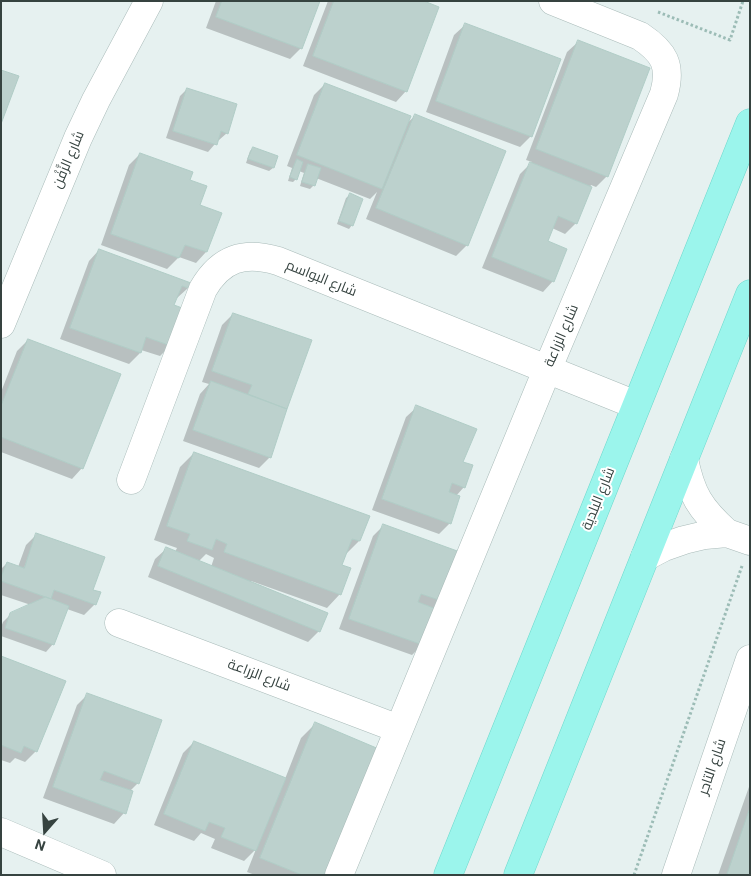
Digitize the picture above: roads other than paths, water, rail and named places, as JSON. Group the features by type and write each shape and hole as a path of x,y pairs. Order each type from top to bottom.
{"main road":[{"name":"شارع البلدية","path":"448,875 750,123"},
{"path":"518,875 750,294"}],"street":[{"name":"شارع الزَّفْن","path":"1,324 78,138 96,100 149,1"},
{"name":"شارع الزراعة","path":"340,875 547,370 666,87 666,67 661,55 653,44 640,36 554,1"},
{"name":"شارع البواسم","path":"131,480 203,289 210,276 221,266 249,256 278,261 636,405"},
{"path":"684,459 693,493 702,508 740,546"},
{"path":"645,557 664,547 705,534 740,546"},
{"name":"شارع الزراعة","path":"119,623 400,729"},
{"name":"شارع التاجر","path":"676,875 750,659"},
{"path":"1,832 102,875"}]}
